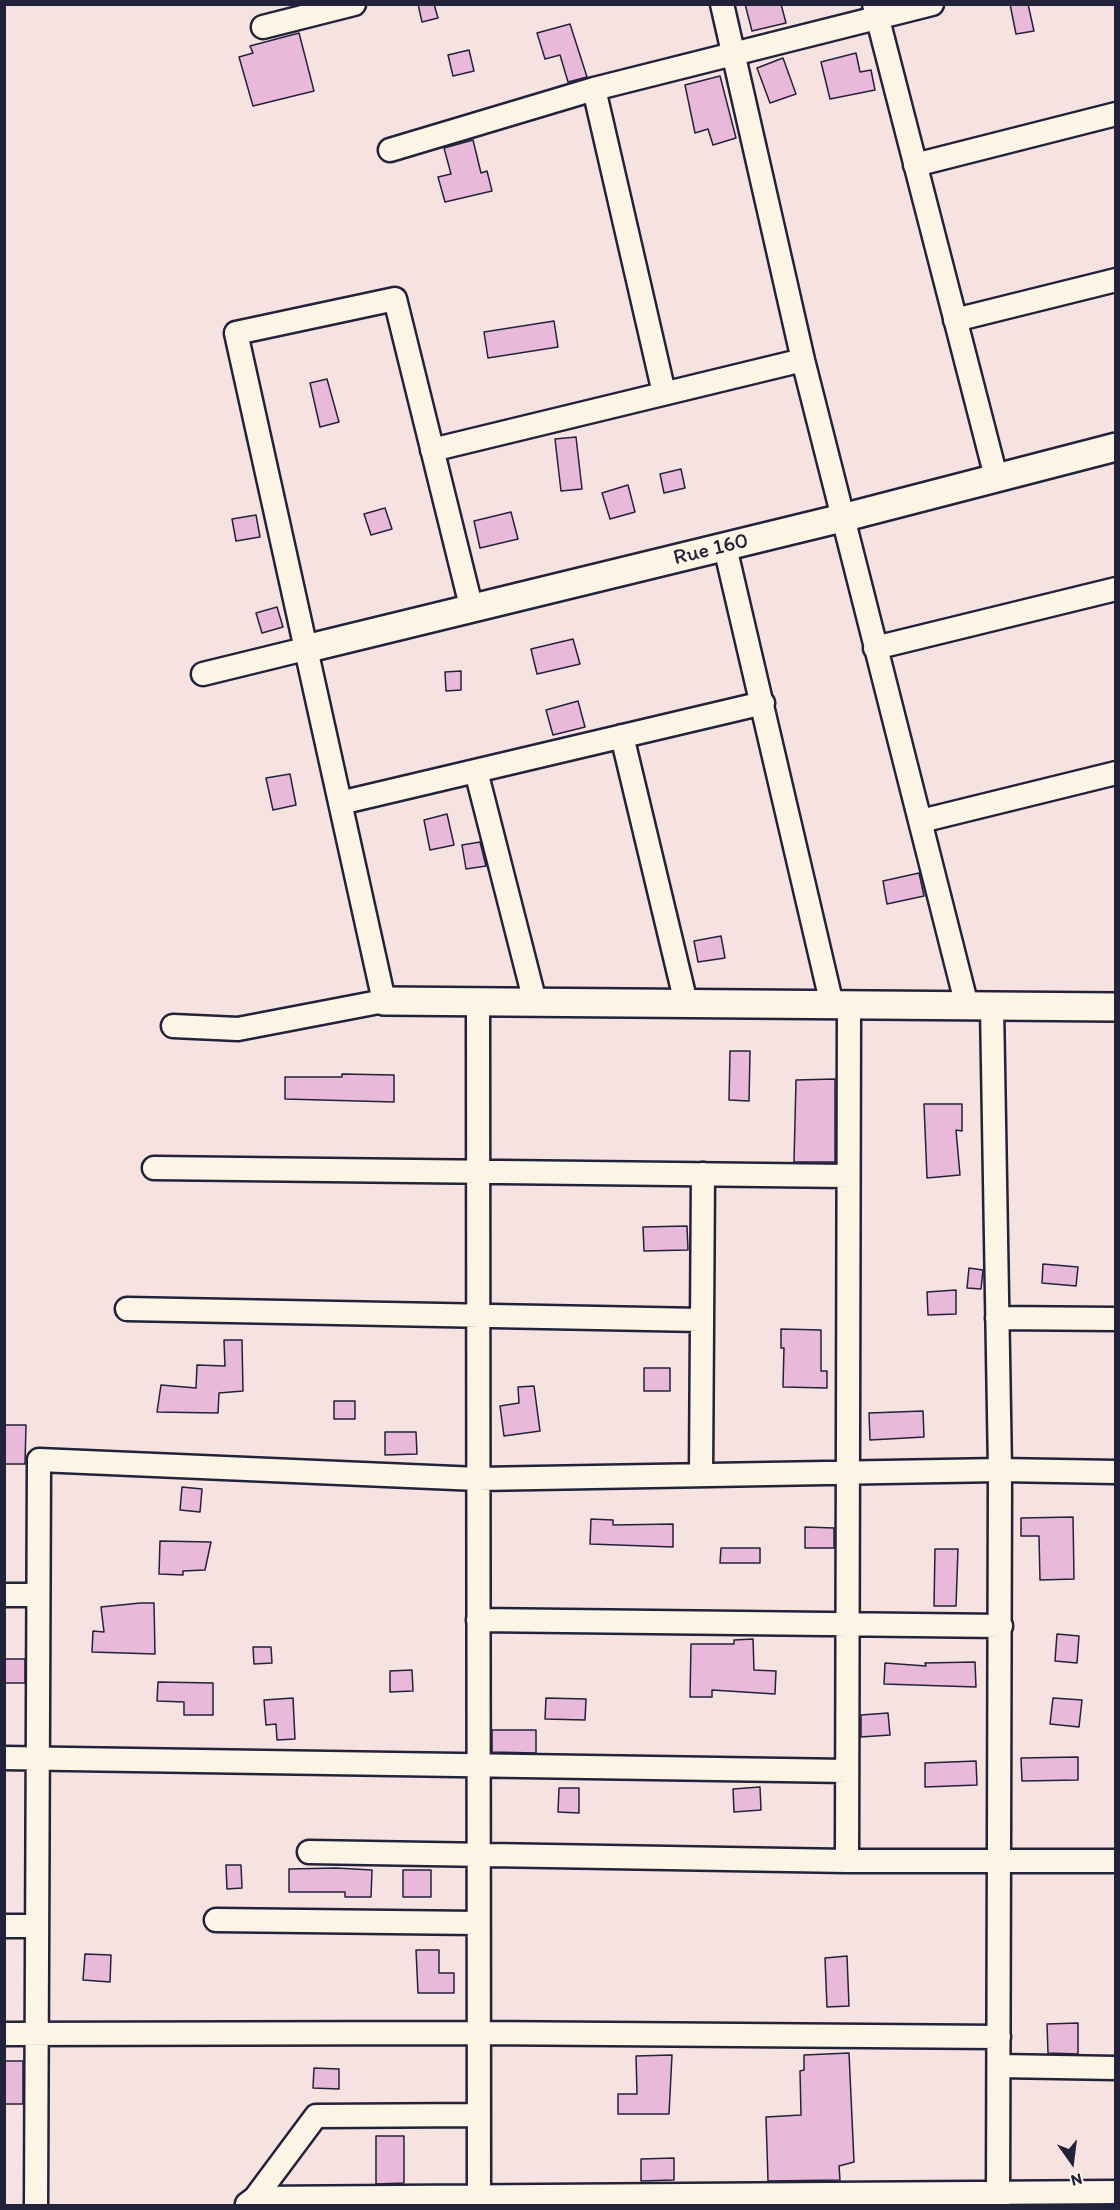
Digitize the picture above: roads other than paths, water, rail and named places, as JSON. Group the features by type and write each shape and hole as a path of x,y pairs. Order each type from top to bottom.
{"street":[{"path":"263,27 354,4"},
{"path":"722,4 803,360 875,648 921,821 980,1006 997,1318 1000,1470 998,2199"},
{"path":"390,150 594,89 734,55 876,11 932,4"},
{"path":"876,11 996,477"},
{"path":"594,89 664,393"},
{"path":"915,165 1116,114"},
{"path":"955,320 1116,280"},
{"path":"384,1001 236,333 394,299 472,610"},
{"path":"432,450 803,360"},
{"name":"Rue 160","path":"305,649 842,518 1116,447"},
{"path":"725,547 840,1005 848,1176 847,1861"},
{"path":"875,648 1116,589"},
{"path":"203,674 305,649"},
{"path":"340,803 764,703"},
{"path":"622,736 686,1003"},
{"path":"476,771 535,1002"},
{"path":"921,821 1116,773"},
{"path":"173,1026 238,1029 384,1001 1116,1007"},
{"path":"478,1002 479,2201"},
{"path":"154,1168 848,1176"},
{"path":"701,1475 700,1320 703,1174"},
{"path":"127,1309 700,1320"},
{"path":"997,1318 1116,1319"},
{"path":"36,2205 39,1460 478,1479 1000,1470 1116,1472"},
{"path":"4,1595 38,1595"},
{"path":"478,1620 1001,1626"},
{"path":"4,1758 847,1771"},
{"path":"309,1852 477,1853 847,1861 1116,1861"},
{"path":"216,1920 477,1923"},
{"path":"4,1926 36,1926"},
{"path":"4,2034 478,2033 999,2037"},
{"path":"999,2066 1116,2068"},
{"path":"250,2202 316,2116 479,2115"},
{"path":"250,2202 998,2199 1116,2192"}]}
